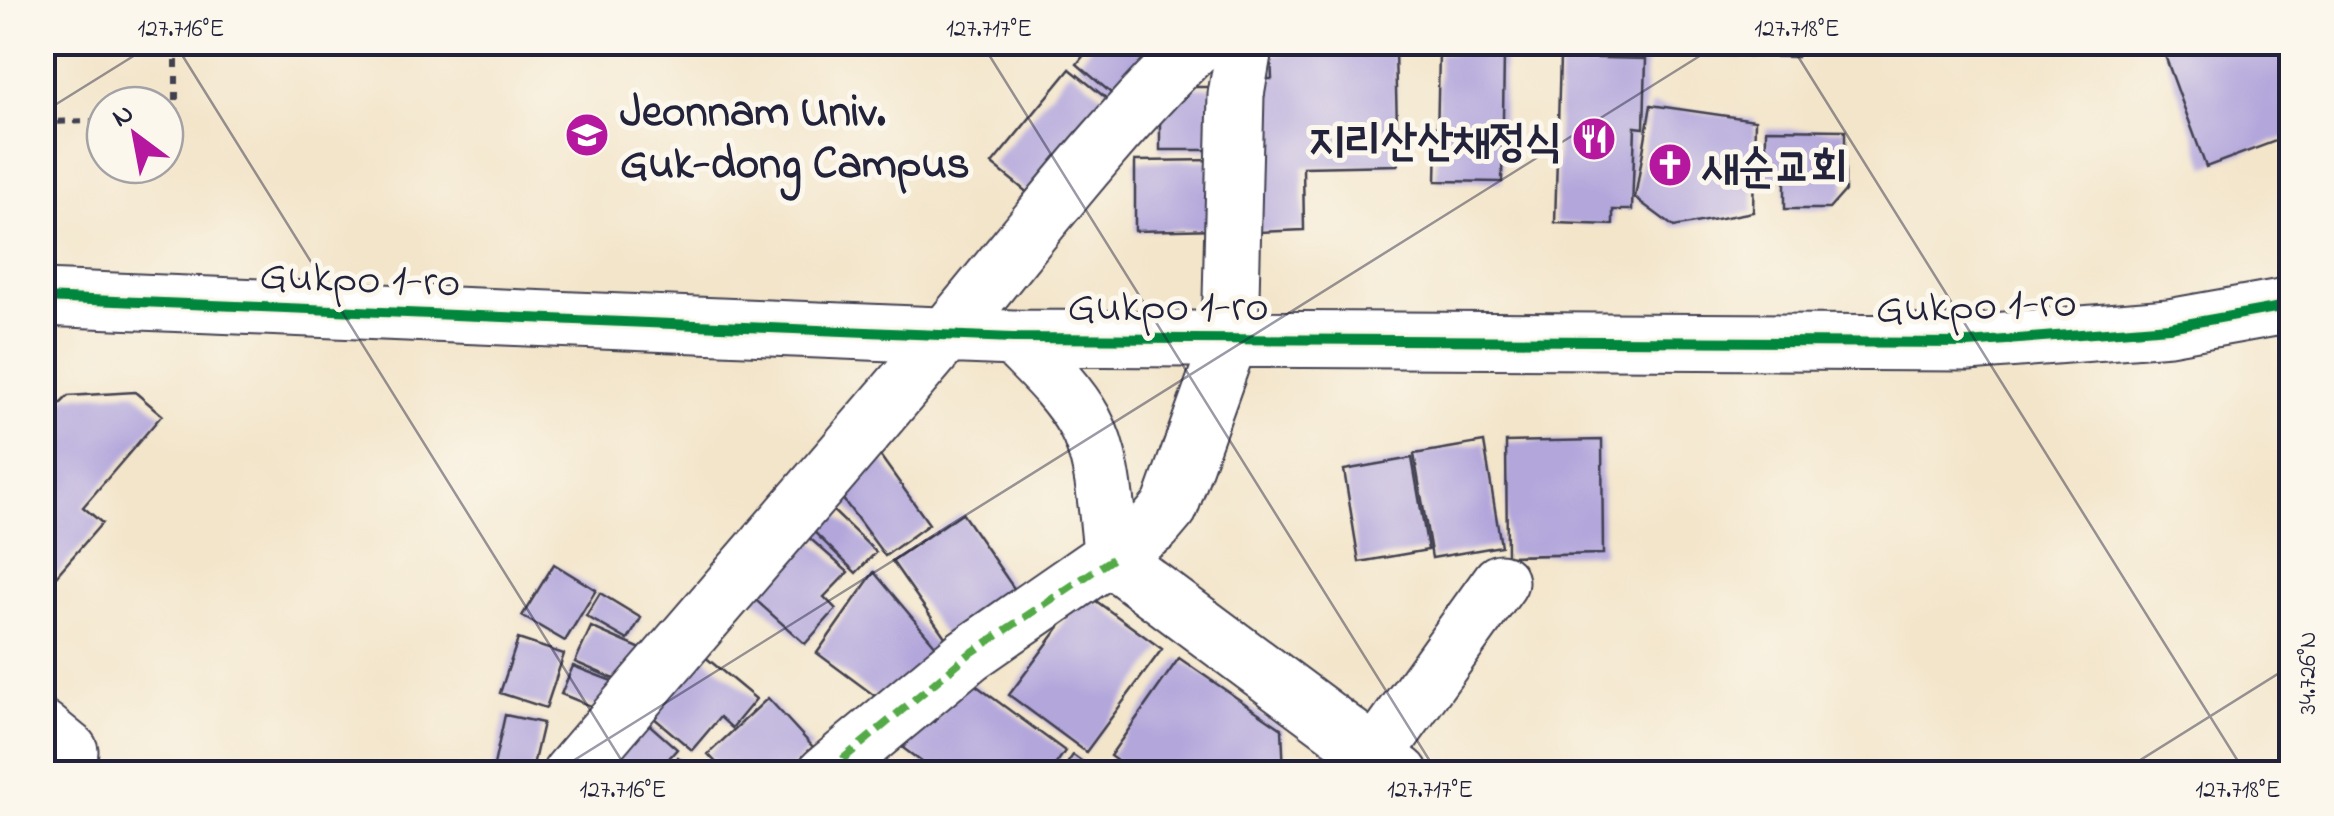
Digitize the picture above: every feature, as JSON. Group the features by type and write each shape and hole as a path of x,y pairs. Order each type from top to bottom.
{"street":[{"path":"570,774 946,334 1108,137 1200,42"},
{"path":"825,774 968,656 1112,559 1154,526 1170,507 1230,339 1236,94 1246,42"},
{"name":"Gukpo 1-ro","path":"42,298 1012,338 1968,343 2169,327 2292,305"},
{"path":"1012,338 1061,388 1086,424 1100,466 1112,559 1379,767 1500,582"},
{"path":"42,728 70,751 52,774"}],"path":[{"path":"176,42 176,85"},
{"path":"42,122 85,122"}],"building":[{"path":"1094,42 1165,42 1118,99 1077,64"},
{"path":"1680,42 1734,42 1734,56 1680,55"},
{"path":"1749,42 1798,42 1797,57 1748,56"},
{"path":"2160,42 2292,42 2292,135 2206,167"},
{"path":"1395,51 1398,165 1303,167 1304,230 1259,232 1256,79 1272,79 1271,54"},
{"path":"1439,53 1504,54 1502,182 1436,181"},
{"path":"1560,57 1646,59 1644,128 1635,127 1632,210 1613,210 1613,225 1555,223"},
{"path":"1070,69 1112,103 1034,198 992,164"},
{"path":"1160,87 1221,87 1220,150 1160,150"},
{"path":"1651,105 1755,120 1753,212 1674,227 1635,198"},
{"path":"1766,129 1845,130 1845,191 1829,209 1785,209 1785,179 1766,178"},
{"path":"1218,160 1218,229 1135,231 1135,161"},
{"path":"135,392 162,415 83,507 102,523 56,576 42,559 42,422 68,396"},
{"path":"1602,440 1603,554 1507,556 1506,442"},
{"path":"1484,442 1501,546 1432,558 1414,454"},
{"path":"879,454 929,524 885,556 834,487"},
{"path":"1412,458 1428,550 1359,562 1344,470"},
{"path":"824,502 876,552 856,573 804,522"},
{"path":"962,513 1015,590 945,637 892,561"},
{"path":"805,534 848,572 824,597 836,609 805,644 750,595"},
{"path":"554,564 596,590 565,641 522,616"},
{"path":"874,572 941,652 879,699 817,653"},
{"path":"600,593 641,618 628,640 586,616"},
{"path":"1085,593 1162,649 1086,752 1009,695"},
{"path":"591,627 641,649 626,684 575,662"},
{"path":"518,639 564,654 546,708 500,693"},
{"path":"698,651 756,699 732,728 720,717 692,750 647,712"},
{"path":"1179,658 1282,729 1284,774 1135,774 1110,756"},
{"path":"573,666 617,683 606,712 561,694"},
{"path":"966,678 1065,751 1049,774 938,774 903,748 927,716 934,722"},
{"path":"768,698 813,747 785,774 727,774 708,754"},
{"path":"505,715 543,723 531,774 492,774"},
{"path":"643,719 677,749 655,774 593,774"},
{"path":"1073,755 1099,774 1060,774"},
{"path":"678,757 698,774 665,774"}],"marked path":[{"path":"825,774 968,655 1112,559"}],"cycle path":[{"path":"42,298 1013,338 1968,343 2169,327 2292,305"}],"place":[{"name":"Jeonnam Univ. Guk-dong Campus","path":"587,135"},
{"name":"지리산산채정식","path":"1594,139"},
{"name":"새순교회","path":"1670,165"}]}
